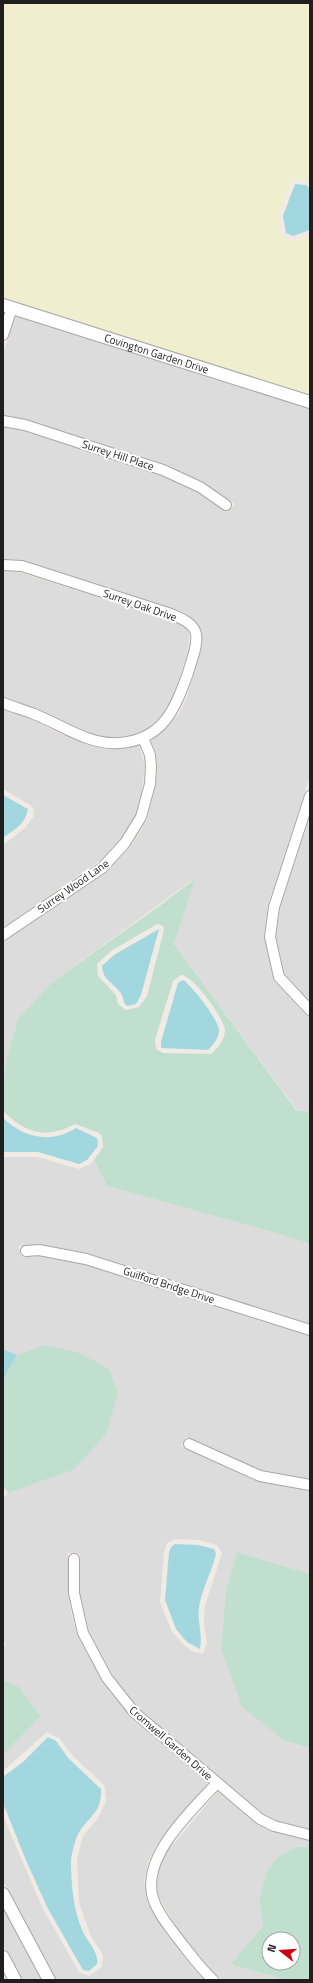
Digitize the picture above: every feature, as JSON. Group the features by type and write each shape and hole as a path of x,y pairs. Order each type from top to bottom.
{"street":[{"path":"3,335 8,306"},
{"name":"Covington Garden Drive","path":"8,306 310,402"},
{"name":"Surrey Hill Place","path":"3,421 25,425 163,470 200,487 226,504"},
{"name":"Surrey Oak Drive","path":"3,565 22,566 163,612 182,619 191,626 196,634 196,644 180,697 173,711 150,735 143,738 121,743 94,741 34,714 3,703"},
{"name":"Surrey Wood Lane","path":"3,935 102,868 125,843 141,817 150,784 150,755 143,738"},
{"path":"310,796 274,907 270,937 279,977 310,1010"},
{"name":"Guilford Bridge Drive","path":"26,1251 39,1250 86,1259 310,1330"},
{"path":"189,1444 260,1476 310,1485"},
{"name":"Cromwell Garden Drive","path":"74,1559 74,1593 81,1626 96,1659 107,1678 134,1712 260,1818 274,1826 310,1835"},
{"path":"213,1980 203,1971 168,1926 152,1895 151,1881 154,1864 161,1850 217,1783"},
{"path":"3,1894 48,1980"},
{"path":"3,1957 15,1980"}],"shaded area":[{"path":"17,315 310,408 310,776 268,905 264,936 274,980 303,1012 310,1017 310,1112 297,1110 174,944 194,879 51,983 18,1019 7,1057 3,1089 3,942 106,872 131,846 147,820 156,785 156,753 151,741 179,714 186,699 200,655 202,634 195,622 185,614 173,609 23,561 3,560 3,427 24,431 161,475 197,492 228,512 235,504 202,482 165,464 27,420 3,416 3,352"},
{"path":"12,570 169,619 187,629 189,635 188,651 174,695 168,708 146,730 133,735 107,738 86,732 37,709 3,697 3,571"},
{"path":"3,709 32,719 56,732 93,746 108,749 139,745 145,766 141,798 136,815 120,840 105,857 3,928 3,845 25,828 34,816 33,807 3,789"},
{"path":"310,816 310,1004 285,975 276,937 280,908"},
{"path":"3,1157 38,1157 79,1169 90,1164 94,1160 107,1186 310,1244 310,1324 88,1253 40,1245 19,1246 21,1257 39,1256 85,1264 310,1336 310,1479 261,1470 186,1437 181,1446 257,1481 310,1490 310,1574 237,1552 226,1590 221,1648 285,1741 310,1748 310,1829 276,1821 263,1814 152,1721 128,1697 113,1676 89,1631 80,1593 80,1554 68,1553 68,1592 77,1635 102,1681 130,1716 209,1783 156,1846 148,1862 144,1881 146,1897 163,1929 198,1974 205,1980 55,1980 3,1881 3,1816 43,1909 79,1972 89,1976 102,1967 103,1955 91,1936 79,1903 77,1859 83,1836 98,1818 106,1801 105,1786 73,1756 60,1739 47,1732 3,1771 3,1755 41,1716 18,1686 3,1680 3,1646 6,1646 3,1638 3,1498 8,1493 72,1471 118,1394 110,1370 44,1345 17,1355 3,1349","holes":["175,1539 198,1540 217,1545 222,1553 205,1606 204,1622 207,1643 203,1654 192,1651 172,1632 160,1602 164,1552 167,1543"]},
{"path":"218,1791 256,1823 271,1831 310,1840 310,1847 295,1847 259,1899 263,1926 231,1964 285,1980 222,1980 208,1968 173,1923 158,1894 157,1882 160,1866 166,1853"},
{"path":"3,1906 42,1980 22,1980 3,1945"}],"green space":[{"path":"3,3 310,3 310,182 306,180 292,180 278,216 281,233 284,237 293,241 310,235 310,396 3,299"},
{"path":"195,879 174,944 296,1110 310,1112 310,1244 107,1186 94,1160 103,1147 102,1136 99,1133 75,1124 54,1132 36,1132 20,1125 3,1111 3,1089 7,1057 18,1019 51,983","holes":["157,924 163,926 164,930 147,996 139,1007 126,1010 118,1004 116,995 98,976 97,964 111,951","181,975 193,982 200,989 214,1007 223,1024 225,1030 224,1037 219,1046 211,1054 163,1053 156,1049 155,1040 173,981"]},
{"path":"44,1345 80,1353 110,1370 118,1394 106,1434 72,1471 8,1493 3,1486 3,1379 17,1355"},
{"path":"237,1552 310,1574 310,1748 285,1741 242,1707 221,1648 226,1590"},
{"path":"3,1680 18,1686 41,1716 3,1755"},
{"path":"295,1847 310,1847 310,1980 285,1980 231,1964 263,1926 259,1899 268,1869 278,1857"}],"water":[{"path":"295,184 306,185 310,189 310,230 293,236 286,233 283,216"},
{"path":"3,795 28,809 22,823 3,838"},
{"path":"159,929 141,995 136,1004 127,1006 120,992 104,975 102,966 114,955"},
{"path":"183,980 204,1004 215,1019 218,1026 218,1036 214,1044 208,1050 161,1048 161,1042 178,983"},
{"path":"3,1118 20,1130 28,1134 38,1136 57,1136 76,1128 97,1138 98,1146 87,1160 79,1164 38,1152 3,1152"},
{"path":"3,1349 17,1355 3,1379"},
{"path":"175,1544 198,1545 214,1549 216,1554 199,1607 201,1638 200,1649 187,1642 176,1629 165,1600 169,1552 171,1547"},
{"path":"48,1737 56,1741 69,1759 101,1789 101,1797 97,1809 78,1834 71,1860 72,1887 77,1915 83,1932 95,1952 97,1960 97,1964 89,1971 83,1970 47,1907 3,1803 3,1777 23,1762"}]}
